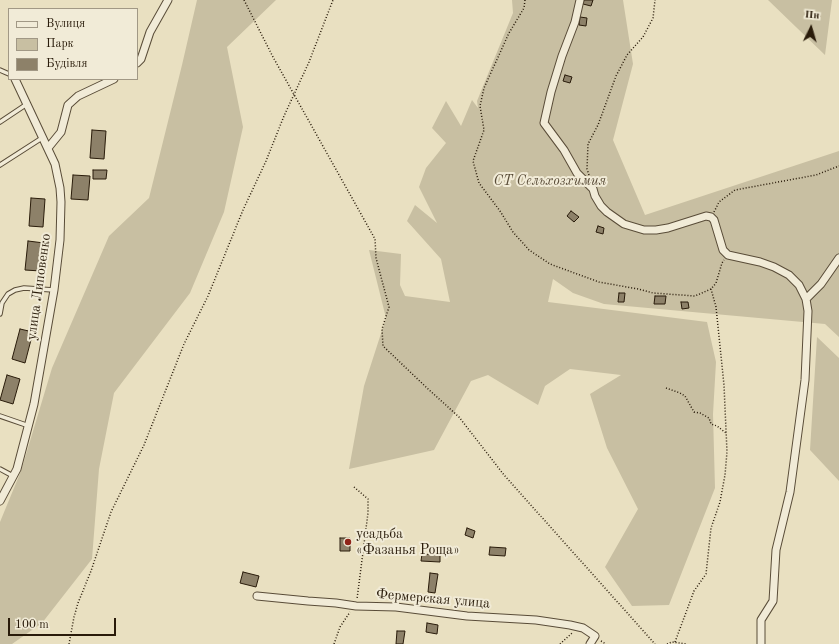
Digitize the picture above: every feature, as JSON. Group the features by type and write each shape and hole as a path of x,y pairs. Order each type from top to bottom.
{"street":[{"path":"138,62 141,59 150,32 168,0"},
{"path":"580,0 551,92 544,123 564,150 577,173 592,189 594,196 601,206 624,224 644,230 668,228 706,216 711,217 714,220 723,250 728,256 760,262 789,275 799,284 806,299 808,311 805,380 790,492 776,550 773,601 761,620 761,644"},
{"name":"улица Липовенко","path":"0,501 17,469 29,426 54,290 60,240 61,202 58,175 55,164 15,80"},
{"path":"48,148 61,132 68,105 78,96 112,80"},
{"path":"806,299 821,284 839,258"},
{"name":"Фермерская улица","path":"257,596 356,606 396,607 467,616 536,620 584,628 595,636 590,644"}],"lane":[{"path":"0,122 27,104"},
{"path":"0,165 42,138"},
{"path":"0,314 2,303 8,294 14,290 29,288 54,290"},
{"path":"0,416 29,426"},
{"path":"0,469 13,476"}],"path":[{"path":"244,0 294,95 375,239 376,258 389,307 382,329 383,346 459,417 504,475 655,644"},
{"path":"69,644 78,603 91,571 111,512 144,445 184,344 208,296 243,210 314,51 333,0"},
{"path":"525,0 524,8 509,33 484,88 480,106 484,130 473,161 478,183 500,211 513,232 530,250 550,264 599,282 653,293 695,296 711,288 716,283 722,263 728,256"},
{"path":"589,176 587,169 588,144 598,126 616,76 627,55 643,37 653,18 655,0"},
{"path":"711,217 719,202 735,190 781,183 816,175 839,166"},
{"path":"675,642 694,592 706,574 712,528 720,502 727,452 724,386 716,307 711,288"},
{"path":"666,388 685,396 694,412 700,413 709,418 711,424 717,426 726,433"},
{"path":"334,644 340,627 347,615 356,606 367,520 368,499 354,487"},
{"path":"560,644 572,633 576,626"},
{"path":"667,644 672,642 688,644"}],"green space":[{"path":"197,0 276,0 227,47 243,127 224,212 190,293 114,393 99,469 92,559 42,623 12,644 0,644 0,522 21,471 52,368 109,236 149,198"},
{"name":"СТ Сельхозхимия","path":"512,0 623,0 633,64 613,140 645,215 839,151 839,337 825,324 604,304 573,293 553,279 548,302 707,322 716,362 713,414 715,488 669,605 632,606 605,567 638,509 607,448 590,394 621,375 570,369 545,386 538,405 488,375 471,381 434,450 349,469 364,386 386,318 369,250 401,254 400,285 405,296 450,302 441,259 407,221 415,205 437,223 419,187 426,168 446,143 432,128 446,101 461,126 472,100 478,108 477,101 513,13"},
{"path":"768,0 832,0 825,55"},
{"path":"817,337 839,358 839,481 810,450"}],"building":[{"path":"584,0 593,0 591,6 583,4"},
{"path":"580,17 587,18 586,26 579,25"},
{"path":"565,75 572,77 570,83 563,81"},
{"path":"92,130 106,131 104,159 90,158"},
{"path":"93,170 107,170 106,179 93,179"},
{"path":"73,175 90,176 88,200 71,199"},
{"path":"31,198 45,199 43,227 29,226"},
{"path":"571,211 579,217 574,222 567,216"},
{"path":"598,226 604,228 603,234 596,232"},
{"path":"28,241 44,243 41,271 25,270"},
{"path":"619,293 625,293 624,302 618,302"},
{"path":"655,296 666,296 665,304 654,304"},
{"path":"681,302 688,302 689,308 682,309"},
{"path":"20,329 33,332 25,363 12,359"},
{"path":"7,375 20,379 13,404 0,400"},
{"path":"467,528 475,531 473,538 465,535"},
{"path":"340,538 350,538 350,551 340,551"},
{"path":"490,547 506,548 505,556 489,555"},
{"path":"422,554 440,555 440,562 421,561"},
{"path":"243,572 259,576 256,587 240,583"},
{"path":"430,573 438,574 435,593 428,592"},
{"path":"427,623 438,625 437,634 426,632"},
{"path":"397,631 405,631 403,644 396,644"}],"place":[{"name":"усадьба «Фазанья Роща»","path":"348,542"}]}
